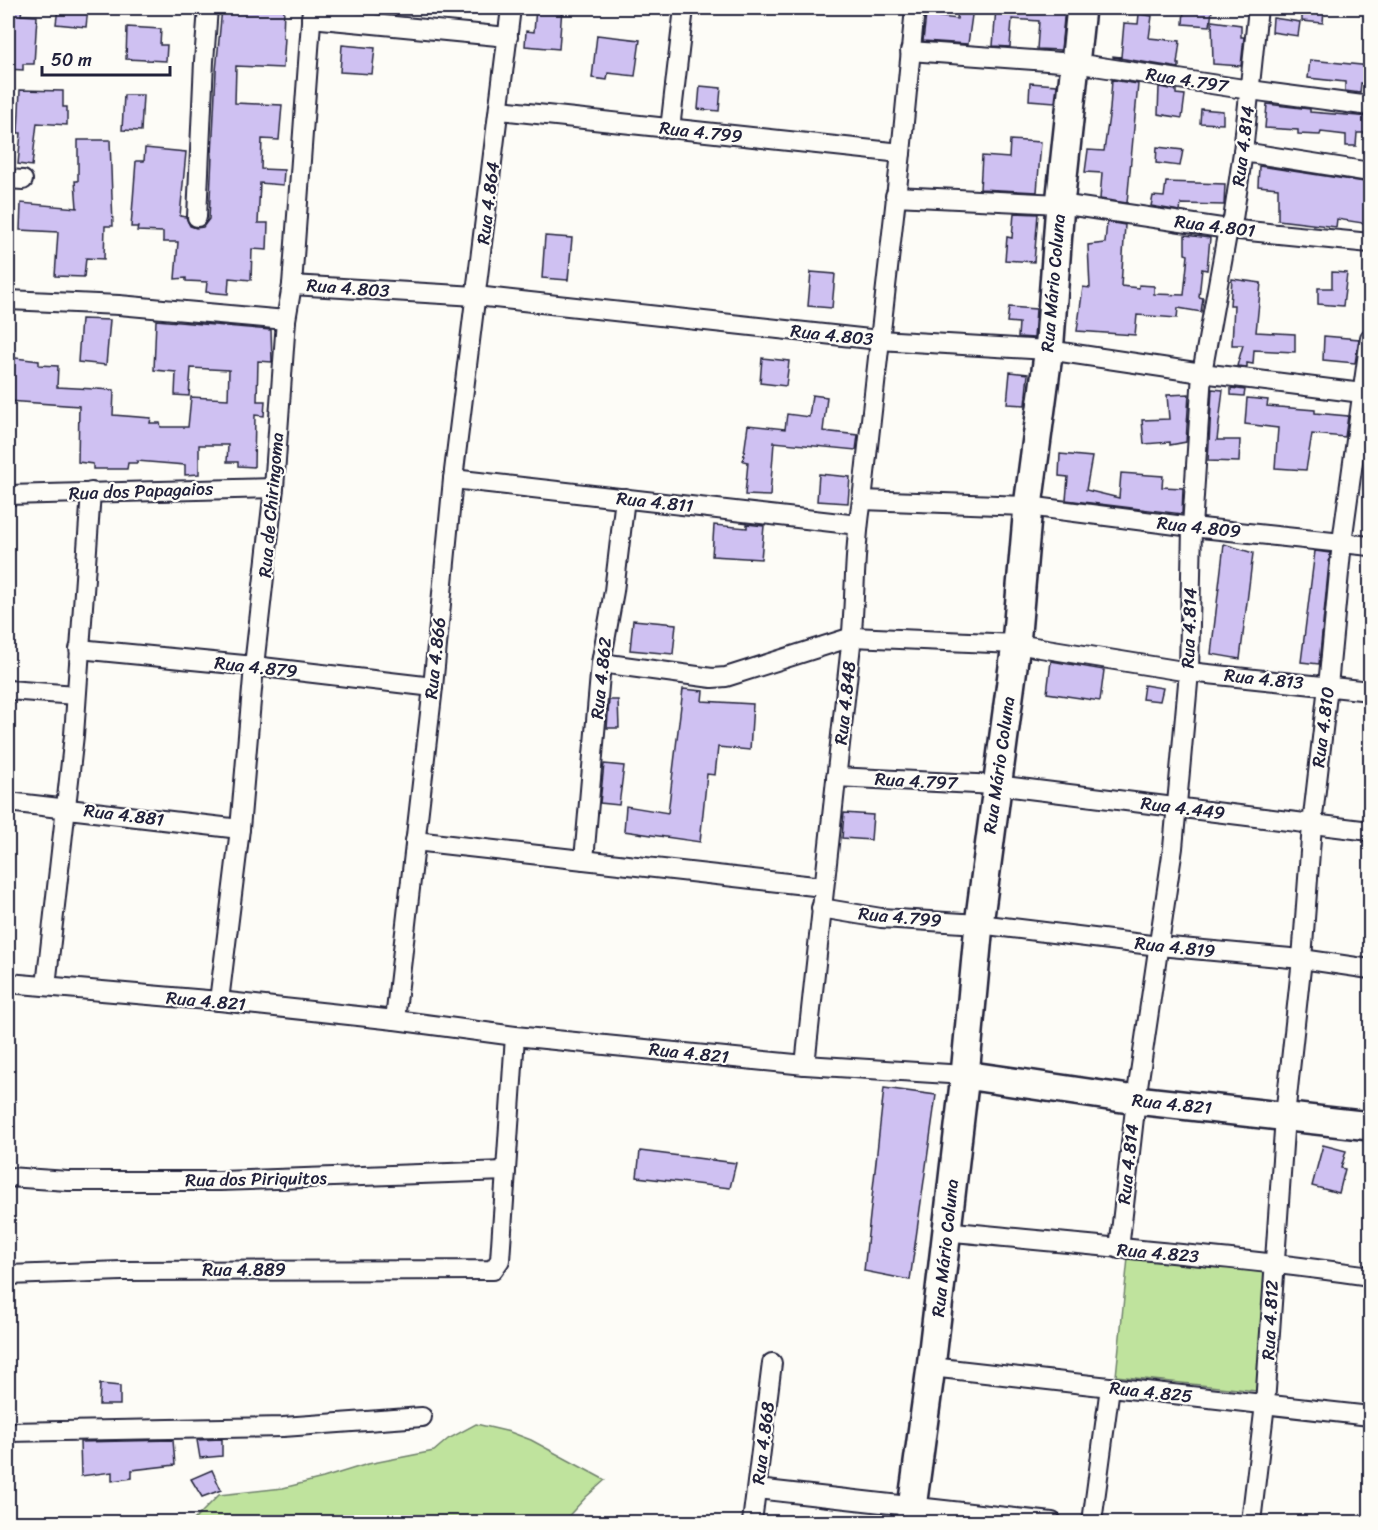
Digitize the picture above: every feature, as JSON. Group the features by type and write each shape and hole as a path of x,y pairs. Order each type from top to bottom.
{"main road":[{"name":"Rua Mário Coluna","path":"911,1514 931,1367 965,1075 979,924 1016,644 1028,506 1048,350 1060,204 1081,8"},
{"name":"Rua 4.821","path":"965,1075 1136,1100 1371,1126"}],"street":[{"path":"197,217 208,8"},
{"name":"Rua 4.864","path":"476,296 511,8"},
{"path":"670,129 684,8"},
{"name":"Rua 4.848","path":"805,1065 852,637 858,525 901,153 915,8"},
{"name":"Rua 4.814","path":"1119,1249 1136,1100 1173,848 1189,672 1192,527 1202,374 1228,229 1233,219 1243,152 1258,8"},
{"path":"312,13 508,37"},
{"name":"Rua de Chiringoma","path":"219,1001 240,829 254,666 274,488 312,13"},
{"name":"Rua 4.797","path":"910,51 1075,63 1250,90 1371,105"},
{"name":"Rua 4.799","path":"500,110 901,153"},
{"path":"1243,152 1371,172"},
{"name":"Rua 4.801","path":"895,196 1060,204 1228,229 1371,243"},
{"name":"Rua 4.803","path":"292,285 476,296 879,340 1048,350 1202,374 1367,393"},
{"name":"Rua 4.866","path":"395,1020 433,687 453,479 476,296"},
{"path":"8,300 119,305 286,320"},
{"name":"Rua 4.810","path":"1285,1116 1302,959 1312,825 1342,542 1367,393 1371,338"},
{"name":"Rua 4.811","path":"453,479 858,525"},
{"name":"Rua dos Papagaios","path":"8,495 274,488"},
{"path":"46,986 67,808 91,492"},
{"name":"Rua 4.862","path":"584,860 601,663 614,591 625,498"},
{"name":"Rua 4.809","path":"862,500 1028,506 1192,527 1371,546"},
{"path":"601,663 712,678 726,677 852,637"},
{"name":"Rua 4.813","path":"852,637 1016,644 1189,672 1371,691"},
{"name":"Rua 4.879","path":"79,649 433,687"},
{"path":"8,690 76,695"},
{"name":"Rua 4.797","path":"836,777 996,785"},
{"name":"Rua 4.449","path":"996,785 1371,831"},
{"name":"Rua 4.881","path":"8,802 240,829"},
{"path":"415,841 823,887"},
{"name":"Rua 4.799","path":"821,908 881,918 979,924"},
{"name":"Rua 4.819","path":"979,924 1160,946 1302,959 1371,969"},
{"name":"Rua 4.821","path":"8,983 219,1001 515,1036 805,1065 965,1075"},
{"path":"506,1171 515,1036"},
{"name":"Rua 4.812","path":"1251,1522 1265,1404 1285,1116"},
{"name":"Rua dos Piriquitos","path":"8,1177 68,1181 220,1181 506,1171"},
{"name":"Rua 4.889","path":"8,1275 122,1270 493,1270 500,1260 506,1171"},
{"name":"Rua 4.823","path":"946,1231 1274,1262 1371,1276"},
{"name":"Rua 4.868","path":"752,1522 772,1363"},
{"name":"Rua 4.825","path":"931,1367 1371,1416"},
{"path":"1092,1522 1110,1387"},
{"path":"8,1432 283,1427 422,1418"},
{"path":"757,1489 911,1514 1053,1522"}],"green space":[{"path":"1128,1258 1267,1272 1256,1391 1116,1376"},
{"path":"476,1424 510,1432 531,1440 605,1480 563,1522 192,1522 219,1495 283,1488 368,1464 434,1451 448,1439"}],"building":[{"path":"8,8 22,8 21,15 37,16 34,64 23,64 23,70 8,69"},
{"path":"58,8 88,8 86,27 56,24"},
{"path":"222,8 284,8 283,38 285,38 283,68 236,66 235,103 282,105 279,140 262,139 261,169 284,170 283,185 260,183 258,223 268,223 267,250 252,249 251,280 229,278 228,294 206,292 207,282 186,281 186,278 175,279 178,242 163,242 163,232 137,231 138,227 131,227 136,161 144,161 145,148 186,152 180,216 186,217 190,226 196,228 203,227 209,219 216,71"},
{"path":"536,8 562,8 559,49 525,46 526,31 534,32"},
{"path":"958,8 973,8 968,44 923,41 926,15 957,19"},
{"path":"996,8 1065,8 1061,50 1037,49 1039,21 1012,19 1010,47 993,46"},
{"path":"1184,8 1212,10 1210,26 1183,24"},
{"path":"1302,8 1324,8 1323,23 1302,21"},
{"path":"1139,14 1152,16 1149,38 1180,41 1177,64 1179,68 1113,57 1121,57 1124,23 1138,24"},
{"path":"1273,18 1300,22 1298,36 1272,32"},
{"path":"1212,21 1241,25 1241,37 1244,37 1241,66 1213,64"},
{"path":"127,27 161,29 160,45 167,45 166,61 126,59"},
{"path":"597,35 640,40 635,76 608,73 607,80 592,78"},
{"path":"342,45 375,48 372,74 340,72"},
{"path":"1310,60 1371,66 1371,85 1361,83 1360,93 1345,91 1345,82 1308,78"},
{"path":"1112,80 1138,84 1127,203 1100,199 1102,173 1085,172 1088,150 1104,151"},
{"path":"1030,83 1057,85 1055,102 1029,100"},
{"path":"700,86 721,88 719,111 698,109"},
{"path":"1159,87 1176,90 1176,94 1185,95 1182,118 1158,114"},
{"path":"20,90 63,91 63,107 67,107 67,125 37,123 32,166 18,164 21,133 18,133"},
{"path":"124,95 143,95 141,131 122,130"},
{"path":"1267,104 1310,109 1310,112 1371,117 1371,133 1357,133 1356,146 1346,146 1346,135 1321,132 1320,135 1298,134 1298,130 1265,128"},
{"path":"1201,109 1223,111 1223,124 1200,123"},
{"path":"78,140 110,140 113,226 105,226 104,259 86,258 84,277 55,276 58,232 20,230 21,203 77,208 75,181 78,181"},
{"path":"1010,140 1041,142 1037,192 980,189 982,156 1009,158"},
{"path":"1157,147 1183,150 1180,166 1156,163"},
{"path":"1259,166 1371,183 1369,224 1337,219 1336,227 1278,220 1278,188 1258,186"},
{"path":"1166,182 1225,184 1224,205 1181,204 1180,211 1151,206 1153,196 1164,197"},
{"path":"1014,213 1038,214 1034,262 1005,260 1007,237 1012,238"},
{"path":"1107,222 1125,225 1121,286 1139,288 1139,285 1154,286 1154,294 1184,295 1188,255 1185,254 1185,235 1210,238 1207,270 1202,269 1199,297 1203,298 1201,312 1178,308 1177,318 1137,315 1135,335 1077,331 1083,287 1090,288 1088,245 1105,243"},
{"path":"545,236 572,238 568,280 542,278"},
{"path":"811,272 835,274 832,308 808,306"},
{"path":"1332,272 1347,273 1343,306 1318,304 1318,288 1332,288"},
{"path":"1232,279 1261,283 1256,332 1295,334 1295,352 1254,350 1253,364 1247,363 1247,367 1237,366 1243,345 1232,345 1234,305 1230,305"},
{"path":"1009,307 1036,309 1034,338 1018,337 1019,323 1007,322"},
{"path":"81,319 110,320 106,365 78,362"},
{"path":"156,320 271,330 272,362 258,361 257,401 265,401 264,416 255,415 254,467 238,466 238,462 227,462 228,445 199,445 199,474 185,475 185,465 137,461 137,463 128,463 127,469 93,469 93,464 78,462 79,406 8,401 8,357 39,361 39,365 58,366 57,387 114,390 113,415 151,418 150,423 160,423 161,427 188,427 191,397 228,399 229,370 191,368 189,396 175,395 176,372 154,370"},
{"path":"1324,336 1359,339 1355,363 1323,360"},
{"path":"762,358 789,361 786,386 760,383"},
{"path":"1010,372 1028,374 1025,405 1007,404"},
{"path":"1231,388 1245,390 1244,396 1231,395"},
{"path":"1212,389 1223,390 1217,440 1240,440 1239,462 1208,461"},
{"path":"1189,394 1186,442 1170,445 1170,442 1144,444 1142,420 1169,419 1167,395"},
{"path":"812,395 827,397 823,431 858,435 856,450 774,442 770,496 745,495 748,462 743,461 748,425 785,429 787,414 809,417"},
{"path":"1247,398 1268,400 1267,406 1315,410 1315,413 1348,416 1345,437 1312,434 1306,470 1275,468 1278,428 1245,424"},
{"path":"1060,454 1092,457 1086,490 1119,498 1121,473 1163,476 1162,487 1183,488 1182,514 1066,500 1068,477 1059,476"},
{"path":"819,474 850,477 848,503 817,501"},
{"path":"747,524 764,526 761,559 712,556 714,525 747,528"},
{"path":"1224,544 1253,553 1240,659 1211,654"},
{"path":"1315,551 1330,553 1319,664 1301,662"},
{"path":"633,620 676,624 673,654 630,650"},
{"path":"1051,661 1104,670 1100,701 1047,693"},
{"path":"1144,685 1163,688 1160,701 1142,699"},
{"path":"683,689 703,691 702,701 753,704 750,750 718,747 715,775 707,774 700,842 624,831 626,806 668,813"},
{"path":"609,700 618,700 619,728 607,728"},
{"path":"604,764 624,766 619,805 600,803"},
{"path":"844,813 873,815 871,840 842,838"},
{"path":"884,1088 936,1095 910,1280 864,1271"},
{"path":"1323,1145 1346,1151 1341,1168 1345,1169 1339,1193 1312,1186"},
{"path":"640,1151 736,1163 730,1188 637,1177"},
{"path":"100,1384 120,1386 120,1405 99,1405"},
{"path":"222,1439 222,1456 200,1458 197,1440"},
{"path":"173,1440 175,1465 132,1470 132,1478 112,1481 112,1472 81,1476 80,1442"},
{"path":"212,1470 221,1490 202,1497 191,1479"}]}
